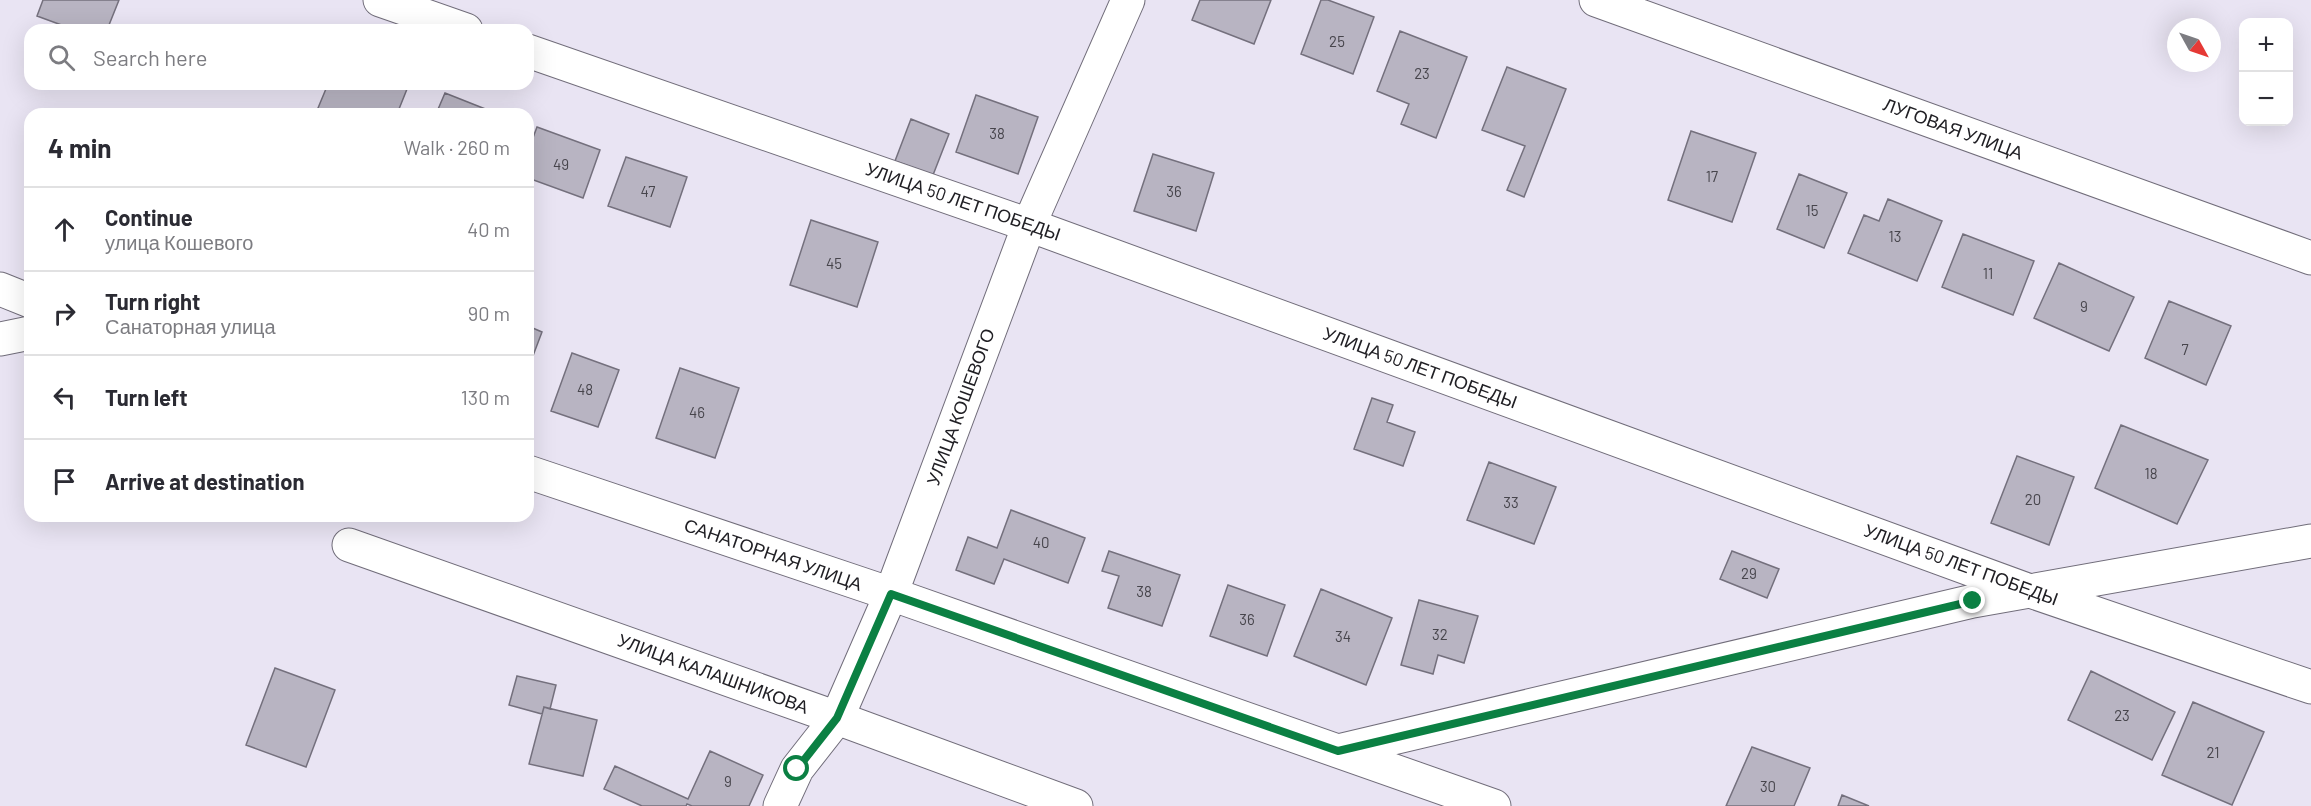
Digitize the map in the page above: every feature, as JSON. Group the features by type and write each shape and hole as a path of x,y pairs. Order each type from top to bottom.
{"street":[{"path":"380,0 449,24"},
{"name":"УЛИЦА КОШЕВОГО","path":"780,806 797,769 837,718 891,594 1029,225 1128,0"},
{"name":"ЛУГОВАЯ УЛИЦА","path":"1596,0 2311,258"},
{"name":"УЛИЦА 50 ЛЕТ ПОБЕДЫ","path":"534,53 1029,225 2030,591 2311,687"},
{"path":"0,289 24,299"},
{"path":"0,339 24,334"},
{"name":"САНАТОРНАЯ УЛИЦА","path":"534,474 891,594 1494,806"},
{"path":"1338,751 1973,601 2311,541"},
{"name":"УЛИЦА КАЛАШНИКОВА","path":"349,546 837,718 1076,806"}],"building":[{"path":"43,0 119,0 109,24 59,24 37,16"},
{"path":"1200,0 1271,0 1254,44 1192,20"},
{"path":"1321,0 1328,0 1374,17 1353,74 1301,54"},
{"path":"1400,31 1467,57 1436,138 1401,124 1409,104 1377,91"},
{"path":"1507,67 1566,89 1524,197 1507,190 1525,146 1482,130"},
{"path":"326,90 407,90 399,108 318,108"},
{"path":"445,93 483,108 439,108"},
{"path":"976,95 1038,117 1018,174 956,152"},
{"path":"911,119 949,134 933,175 895,161"},
{"path":"537,127 600,150 583,198 534,180 534,135"},
{"path":"1691,131 1756,153 1732,222 1668,200"},
{"path":"1153,154 1214,173 1196,231 1134,211"},
{"path":"626,157 687,177 670,227 608,206"},
{"path":"1799,174 1847,193 1824,248 1777,229"},
{"path":"1888,199 1942,221 1917,281 1848,253 1864,215 1879,221"},
{"path":"811,220 878,242 857,307 790,285"},
{"path":"1963,234 2034,261 2013,315 1942,287"},
{"path":"2059,263 2134,297 2109,351 2034,318"},
{"path":"2169,301 2231,326 2206,385 2145,358"},
{"path":"534,329 542,332 534,353"},
{"path":"572,353 619,370 598,427 551,411"},
{"path":"680,368 739,388 715,458 656,438"},
{"path":"1372,398 1393,405 1387,422 1415,432 1403,466 1354,449"},
{"path":"2121,425 2208,460 2177,524 2095,488"},
{"path":"2017,456 2074,477 2049,545 1991,523"},
{"path":"1489,462 1556,487 1534,544 1467,520"},
{"path":"1011,510 1085,538 1068,583 1004,559 994,584 956,570 968,537 997,548"},
{"path":"1109,551 1180,575 1162,626 1108,608 1119,576 1102,571"},
{"path":"1732,551 1779,569 1767,598 1720,579"},
{"path":"1228,585 1285,605 1267,656 1210,636"},
{"path":"1321,589 1392,618 1366,685 1294,656"},
{"path":"1419,600 1478,616 1464,663 1438,655 1433,674 1401,665"},
{"path":"275,668 335,690 306,767 246,745"},
{"path":"2091,671 2175,712 2152,760 2068,720"},
{"path":"517,676 556,685 550,709 544,707 542,714 509,705"},
{"path":"2193,702 2264,732 2232,805 2162,775"},
{"path":"544,707 597,720 583,776 529,764"},
{"path":"1752,747 1810,768 1794,806 1726,806"},
{"path":"710,751 763,775 749,806 692,806 687,804 686,806 642,806 604,789 615,766 688,799"},
{"path":"1842,795 1869,806 1838,806"}],"route":[{"path":"797,769 837,718 891,594 1338,751 1973,601"}]}
